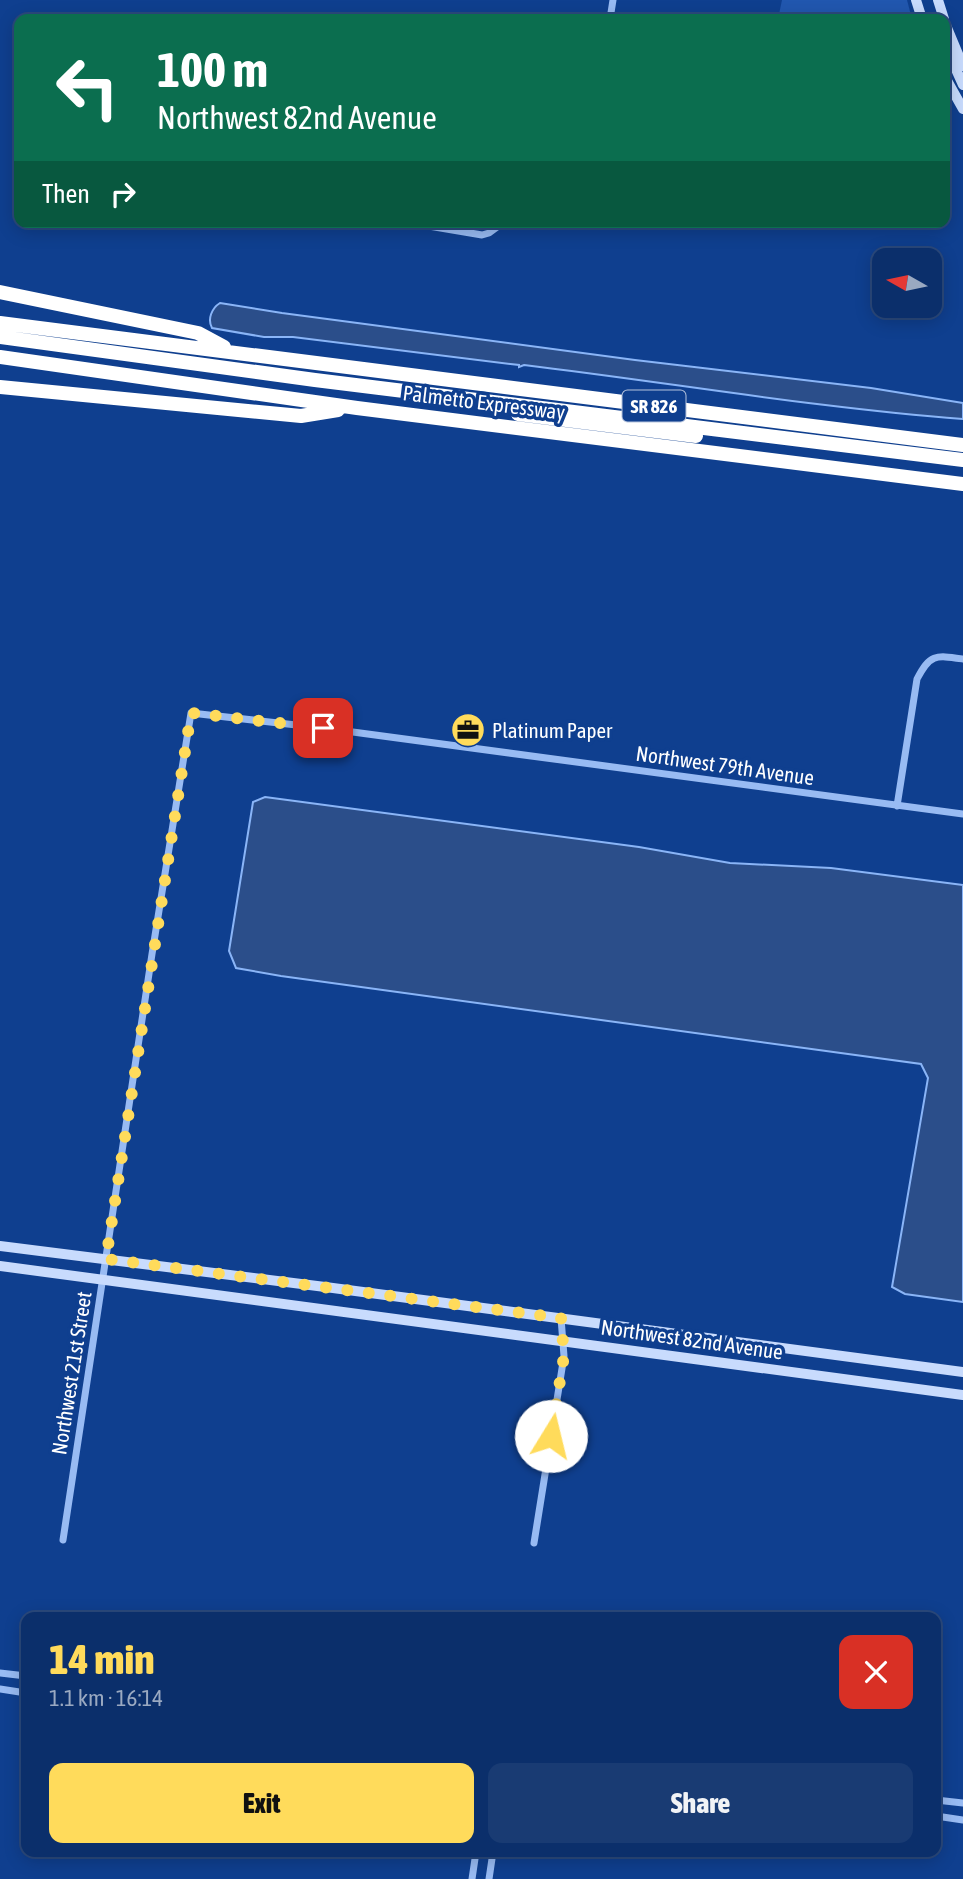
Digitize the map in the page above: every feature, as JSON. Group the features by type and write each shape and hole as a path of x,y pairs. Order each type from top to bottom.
{"highway":[{"path":"0,292 198,333 231,351"},
{"name":"Palmetto Expressway","path":"0,323 963,446"},
{"path":"0,337 302,378 963,460"},
{"path":"0,346 199,374 963,469"},
{"name":"Palmetto Expressway","path":"0,357 357,408 963,484"},
{"path":"0,387 301,416 357,408"}],"street":[{"path":"950,35 963,66"},
{"path":"950,56 962,82"},
{"path":"950,90 963,109"},
{"path":"443,228 481,234 496,228"},
{"path":"897,806 917,680 926,661 939,656 963,659"},
{"name":"Northwest 79th Avenue","path":"191,713 323,728 963,814"},
{"name":"Northwest 21st Street","path":"63,1540 191,713"},
{"name":"Northwest 82nd Avenue","path":"0,1247 963,1372"},
{"name":"Northwest 82nd Avenue","path":"0,1266 963,1395"},
{"path":"534,1542 564,1356 561,1318"},
{"path":"0,1673 21,1675"},
{"path":"0,1689 21,1692"},
{"path":"941,1801 963,1803"},
{"path":"941,1817 963,1820"},
{"path":"472,1879 476,1857"},
{"path":"489,1879 492,1857"}],"shaded area":[{"path":"782,0 907,0 911,14 779,14"},
{"path":"220,303 635,360 871,388 963,403 963,419 799,402 293,337 264,337 212,328 211,314"},
{"path":"265,797 639,847 730,863 831,868 963,885 963,1302 905,1294 892,1287 928,1078 921,1064 236,968 229,951 253,802"}],"place":[{"name":"Platinum Paper","path":"468,730"}],"route":[{"path":"323,728 191,713 106,1259 561,1318 564,1356 551,1436"}]}
